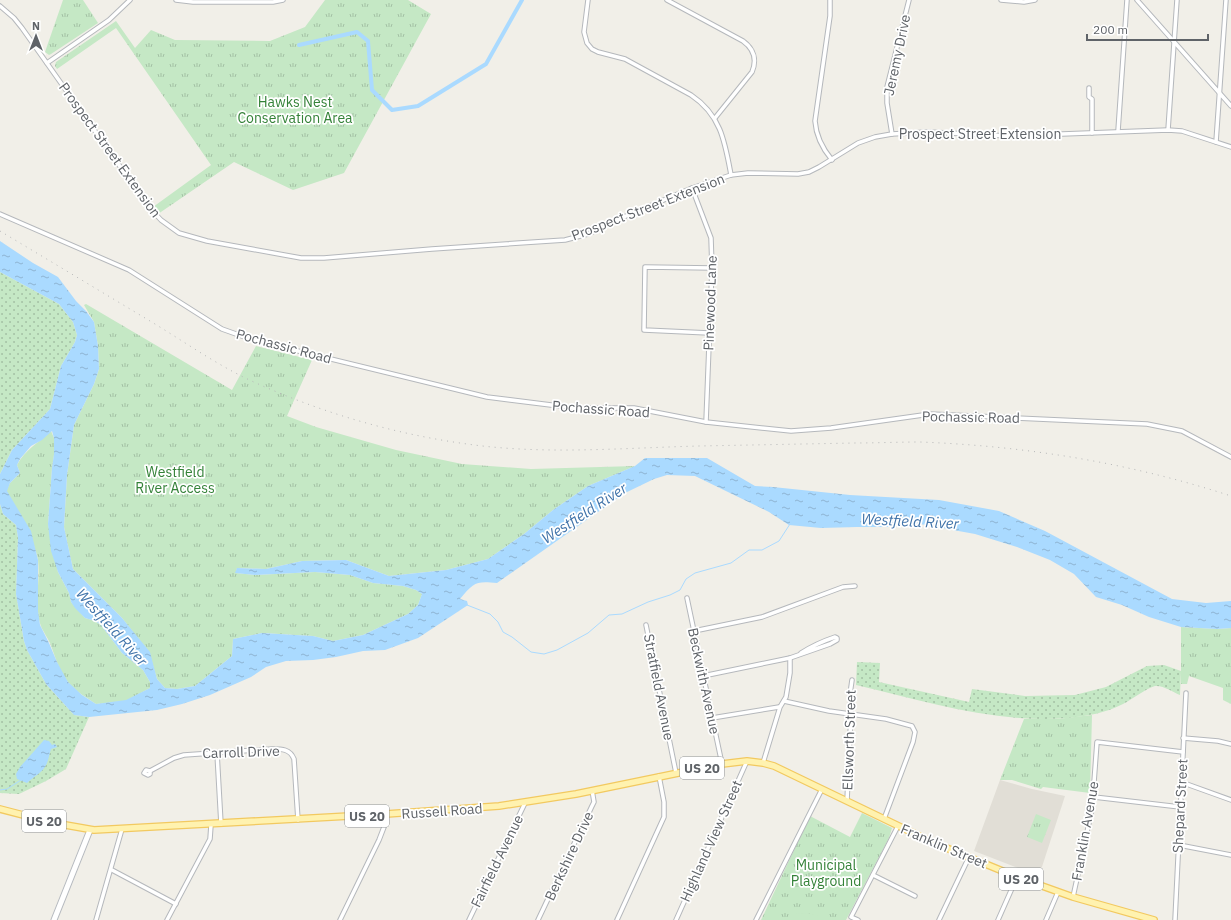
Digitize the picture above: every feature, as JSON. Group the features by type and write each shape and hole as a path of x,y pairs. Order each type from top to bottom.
{"main road":[{"name":"Russell Road","path":"0,809 54,823 90,830 298,820 486,808 525,803 722,764 747,761 763,763"},
{"name":"Franklin Street","path":"763,763 779,768 898,826 1018,877 1073,897 1150,919"},
{"path":"54,920 90,830"}],"street":[{"path":"47,63 109,20 130,0"},
{"path":"176,0 193,2 273,2 283,0"},
{"path":"588,0 584,32 585,40 592,49 625,59 685,92 701,103 715,118 723,138 731,175"},
{"path":"667,0 743,41 749,46 753,53 754,64 752,72 715,118"},
{"path":"830,0 830,16 815,121 821,143 832,160"},
{"name":"Jeremy Drive","path":"892,134 887,103 887,87 909,0"},
{"path":"1001,0 1024,2 1035,0"},
{"path":"1118,131 1127,0"},
{"path":"1137,0 1231,106"},
{"path":"1168,130 1177,0"},
{"path":"1216,142 1226,0"},
{"name":"Prospect Street Extension","path":"0,6 18,22 148,206 161,220 179,233 210,241 301,258 324,258 565,240 588,234 692,188 731,175 748,173 803,173 814,170 832,160 850,147 875,137 892,134 928,132 1008,136 1168,130 1182,131 1231,147"},
{"path":"1089,88 1089,97 1092,99 1092,133"},
{"name":"Pinewood Lane","path":"692,188 711,238 712,268 706,422"},
{"name":"Pochassic Road","path":"0,214 129,270 222,329 253,340 487,396 575,408 634,408 706,422 791,431 831,428 930,414 1147,424 1182,431 1231,457"},
{"path":"709,333 644,330 645,267 712,268"},
{"path":"694,631 762,617 843,587 854,586"},
{"name":"Beckwith Avenue","path":"687,598 722,764"},
{"name":"Stratfield Avenue","path":"646,625 676,773"},
{"path":"703,676 790,658 830,644 837,640 837,638 831,638 810,647 801,653"},
{"path":"763,763 780,707 786,697 790,673 790,658"},
{"name":"Ellsworth Street","path":"848,801 851,713 850,694 852,680"},
{"name":"Shepard Street","path":"1175,920 1186,693"},
{"path":"784,701 829,711 886,719 912,726 915,736 884,819"},
{"path":"712,718 778,709 780,707"},
{"path":"1183,738 1218,741 1231,744"},
{"name":"Franklin Avenue","path":"1073,897 1094,797 1097,742 1183,752"},
{"name":"Carroll Drive","path":"150,771 178,757 188,755 278,749 285,750 290,752 293,756 298,820"},
{"path":"217,753 221,824"},
{"name":"Highland View Street","path":"676,920 747,761"},
{"path":"617,920 664,817 664,802 659,776"},
{"path":"1181,782 1231,800"},
{"path":"756,920 822,789"},
{"name":"Berkshire Drive","path":"538,920 594,802 592,790"},
{"path":"1094,797 1180,807"},
{"name":"Fairfield Avenue","path":"469,920 525,803"},
{"path":"340,920 379,840 384,827 386,814"},
{"path":"167,920 210,839 211,825"},
{"path":"858,920 851,917 898,826"},
{"path":"96,920 112,870 122,829"},
{"path":"1178,845 1231,855"},
{"path":"939,920 969,857"},
{"path":"112,870 176,904"},
{"path":"873,875 915,896"},
{"path":"998,920 1018,877"},
{"path":"1046,920 1058,892"}],"shaded area":[{"path":"1000,780 1065,796 1039,876 974,851"}],"green space":[{"path":"63,0 83,0 98,23 49,55 45,52"},
{"name":"Hawks Nest Conservation Area","path":"325,0 408,0 431,14 344,173 293,190 234,162 158,214 153,207 211,165 116,28 57,69 55,66 56,62 116,21 135,48 151,30 175,40 270,41 305,27"},
{"path":"0,272 59,304 73,322 77,335 75,342 61,366 50,409 12,450 0,474"},
{"name":"Westfield River Access","path":"86,304 232,390 256,346 312,360 287,416 316,427 396,450 462,464 531,469 635,466 588,486 553,510 524,534 488,559 446,570 389,576 346,560 302,561 266,569 237,568 236,573 255,575 315,572 350,575 373,583 403,586 416,590 422,594 418,605 408,614 363,635 333,641 313,636 262,633 233,639 232,656 195,686 177,689 165,688 157,679 149,652 122,618 73,569 64,527 67,475 74,425 94,384 99,369 98,346 94,322 84,305"},
{"path":"51,431 54,438 54,455 48,524 58,572 69,593 71,602 85,618 95,621 101,625 122,653 143,670 150,682 150,688 126,701 96,704 74,688 62,673 39,621 38,560 36,552 25,525 6,491 10,483 20,473 17,465 20,459 28,450"},
{"path":"0,504 3,514 16,525 18,538 16,594 24,641 27,650 46,684 74,715 89,717 66,769 46,781 19,794 0,793"},
{"path":"1181,627 1217,629 1231,628 1231,704 1223,700 1223,688 1189,676 1187,684 1181,684"},
{"path":"857,662 880,663 879,682 969,702 972,689 1025,696 1075,695 1106,687 1147,666 1164,665 1181,671 1180,695 1165,688 1155,686 1117,707 1096,714 1068,718 1014,718 961,710 856,685"},
{"path":"1092,715 1090,793 1043,787 1041,789 1012,780 1000,780 1024,719 1057,719"},
{"name":"Municipal Playground","path":"862,813 892,828 889,838 846,920 761,920 810,816 850,837"},
{"path":"1036,814 1051,820 1042,843 1027,837"},
{"path":"819,854 827,858 820,872 812,869"},
{"path":"828,859 836,863 830,877 821,873"},
{"path":"808,913 820,916 825,920 781,920 796,914"}],"water":[{"name":"Westfield River","path":"0,241 33,263 58,277 94,322 98,346 99,369 94,384 74,425 67,475 64,527 73,569 122,618 150,652 157,679 165,688 177,689 195,686 232,656 233,639 262,633 313,636 333,641 363,635 408,614 418,605 422,594 416,590 403,586 373,583 350,575 315,572 255,575 235,573 237,568 266,569 302,561 346,560 389,576 446,570 488,559 524,534 553,510 588,486 635,466 645,458 707,458 755,486 850,495 939,500 999,511 1045,531 1172,599 1206,603 1231,601 1231,628 1217,629 1181,627 1149,617 1122,605 1096,597 1074,574 1050,560 1017,547 975,534 920,524 896,527 821,528 789,525 769,512 695,476 667,475 654,479 625,493 497,583 484,582 472,586 460,599 467,601 468,605 418,638 385,650 363,651 313,660 286,661 266,667 251,677 210,695 157,710 89,717 74,715 46,684 27,650 24,641 16,594 18,538 16,525 3,514 0,504 0,474 12,450 50,409 61,366 75,342 77,335 73,322 59,304 0,272","holes":["52,431 54,438 48,524 51,551 58,572 75,608 85,618 95,621 101,625 122,653 143,670 150,682 150,688 126,700 96,704 82,695 68,682 40,625 38,611 38,560 31,531 7,491 10,483 20,473 17,465 20,459 31,446 42,440"]},
{"path":"44,740 49,741 52,745 55,744 57,747 51,749 45,768 27,783 17,779 16,774 20,767"}],"waterway":[{"path":"299,45 357,32 368,41 372,90 392,110 418,106 486,64 522,0"},
{"path":"467,605 490,614 498,622 503,632 531,652 544,654 557,650 588,633 609,615 622,614 680,590 686,579 695,573 731,563 749,550 762,550 779,541 790,524"},
{"path":"0,790 7,789 21,780"}],"railway":[{"path":"0,231 215,361 256,383 333,413 386,428 440,440 496,447 554,450 904,442 960,444 1038,452 1116,465 1193,484 1231,496"}]}
